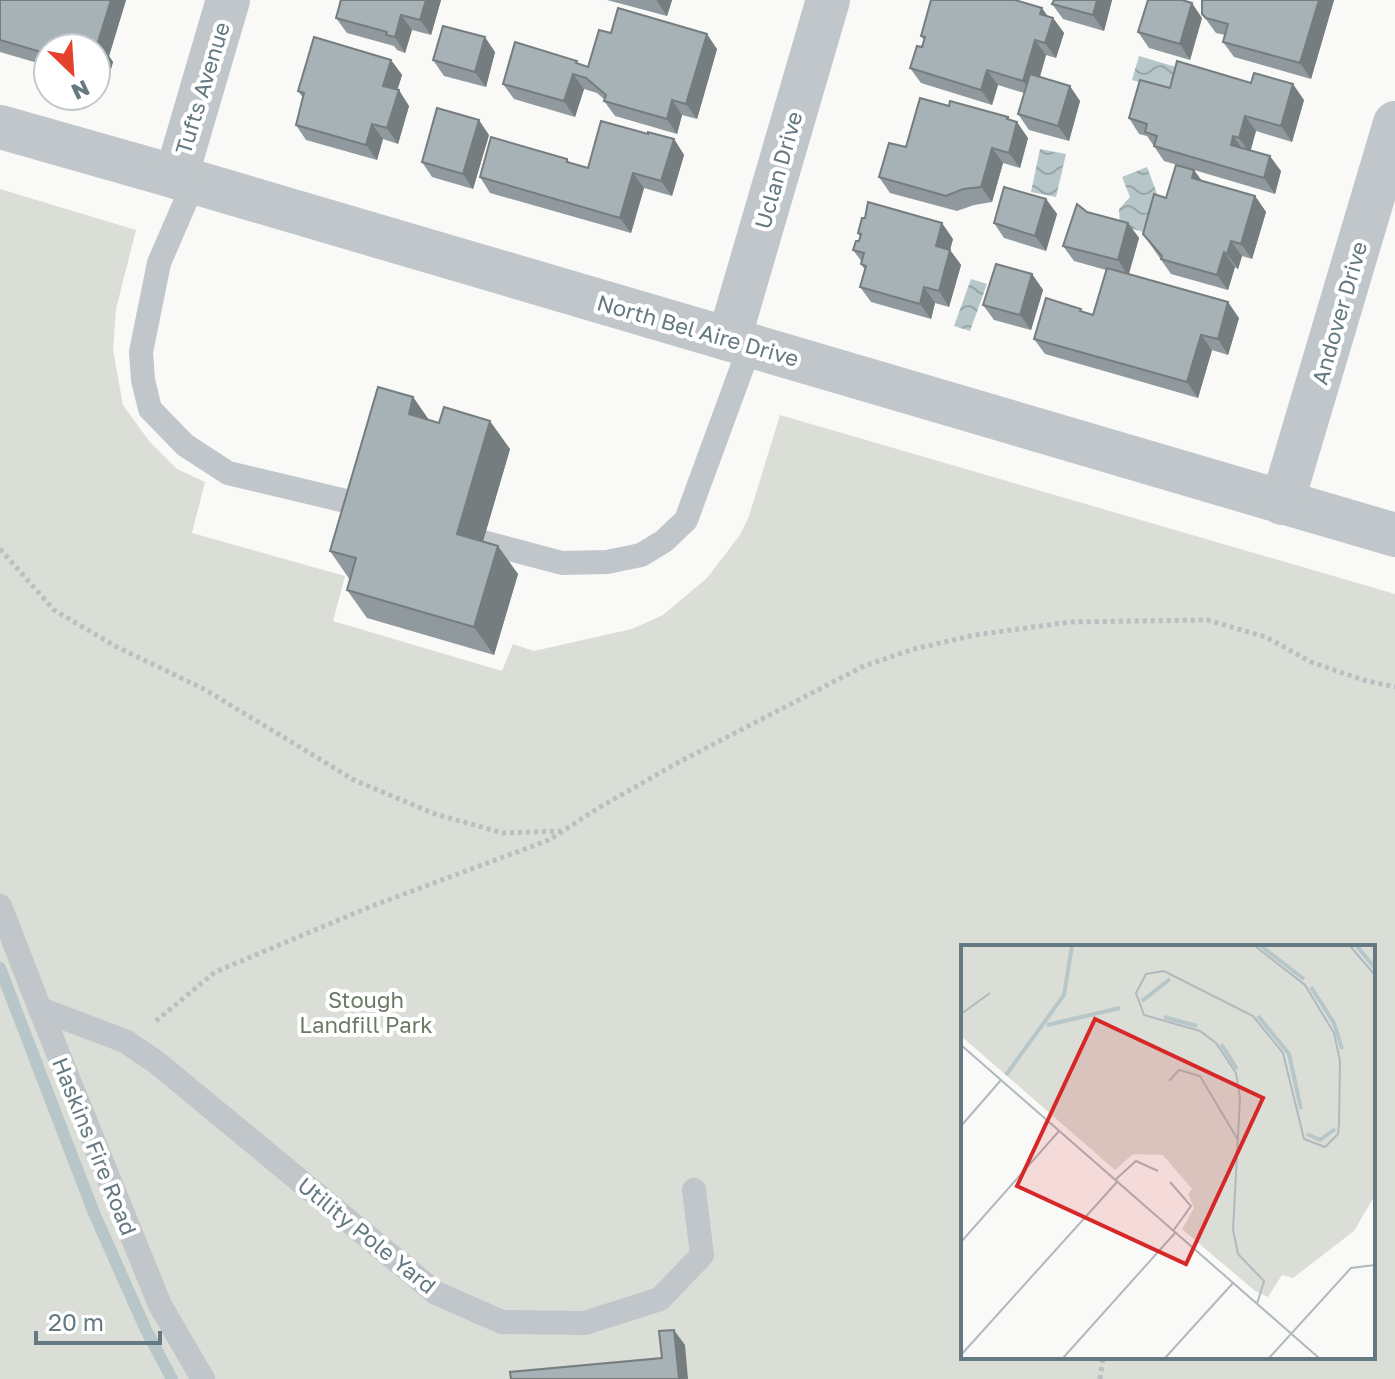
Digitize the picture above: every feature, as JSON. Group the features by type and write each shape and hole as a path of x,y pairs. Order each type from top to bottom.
{"street":[{"name":"Tufts Avenue","path":"185,179 228,0"},
{"name":"Uclan Drive","path":"739,342 828,0"},
{"name":"Andover Drive","path":"1282,503 1395,123"},
{"name":"North Bel Aire Drive","path":"0,127 1395,535"}],"lane":[{"path":"185,179 159,263 141,352 150,409 185,445 228,473 371,507"},
{"path":"483,542 562,563 619,560 641,555 664,541 686,520 739,342"},
{"name":"Haskins Fire Road","path":"0,906 160,1305 203,1379"},
{"name":"Utility Pole Yard","path":"40,1009 125,1041 156,1062 436,1293 502,1322 585,1323 660,1299 702,1255 694,1190"}],"path":[{"path":"0,549 54,610 115,646 204,689 354,780 435,814 503,833 562,831"},
{"path":"125,1041 158,1020 215,972 372,906 549,840 679,762 864,666 914,649 975,635 1070,622 1207,620 1266,637 1311,662 1363,680 1395,687"},
{"path":"1100,1379 1103,1359"}],"green space":[{"name":"Stough Landfill Park","path":"0,189 136,230 116,309 113,350 123,405 149,441 177,469 205,482 192,533 345,576 333,621 502,671 513,644 534,651 632,629 663,615 707,578 740,535 749,516 780,415 1395,594 1395,1379 0,1379"}],"water":[{"path":"1139,56 1176,67 1168,91 1132,80"},
{"path":"1040,149 1066,154 1056,197 1031,192"},
{"path":"1147,167 1162,207 1153,235 1120,225 1119,209 1130,197 1122,177"},
{"path":"971,279 987,284 970,331 954,326"}],"building":[{"path":"0,0 111,0 101,32 32,32 32,49 0,40"},
{"path":"341,0 426,0 420,20 401,15 395,37 336,18"},
{"path":"931,0 1015,0 1042,8 1040,14 1053,18 1045,43 1035,40 1023,81 987,70 981,90 910,68 917,46 922,47 925,37 921,36"},
{"path":"1054,0 1097,0 1093,15 1052,4"},
{"path":"1148,0 1192,3 1180,44 1138,32"},
{"path":"1202,0 1319,0 1300,63 1223,42 1228,24 1206,18 1202,14"},
{"path":"618,8 707,34 686,104 672,100 667,119 604,101 606,95 586,78 573,74 564,101 503,84 515,42 588,67 599,30 611,33"},
{"path":"443,26 485,37 475,72 433,60"},
{"path":"314,37 391,60 383,86 399,90 387,128 372,124 366,145 296,125 304,93 298,91"},
{"path":"1177,61 1251,83 1254,73 1293,84 1281,126 1245,116 1239,138 1233,136 1231,145 1270,156 1264,178 1154,146 1157,136 1145,132 1147,124 1129,118 1140,80 1170,88"},
{"path":"1030,74 1070,86 1058,126 1018,114"},
{"path":"920,98 949,106 950,101 1017,122 1009,153 992,148 981,187 963,189 946,196 879,177 889,143 906,147"},
{"path":"437,108 479,120 463,174 422,162"},
{"path":"601,121 674,139 661,181 633,173 620,218 480,177 491,137 588,168"},
{"path":"1176,165 1194,170 1192,178 1255,196 1241,244 1231,241 1217,275 1161,259 1162,256 1143,234 1154,194 1166,198"},
{"path":"1004,187 1046,199 1035,236 994,223"},
{"path":"868,202 942,223 936,246 950,250 939,291 924,287 920,304 860,287 866,266 861,264 864,253 853,250 856,241 859,241 861,234 858,233"},
{"path":"1077,204 1087,212 1128,223 1118,260 1063,246"},
{"path":"996,264 1032,274 1020,315 983,305"},
{"path":"1107,268 1228,302 1218,339 1201,335 1187,382 1034,339 1046,298 1093,315"},
{"path":"378,387 413,397 409,414 439,423 444,407 490,421 457,534 498,546 474,627 347,590 356,558 330,551"},
{"path":"674,1330 679,1379 511,1379 510,1372 662,1358 659,1331"}],"waterway":[{"path":"0,968 94,1213 146,1330 172,1379"}]}
